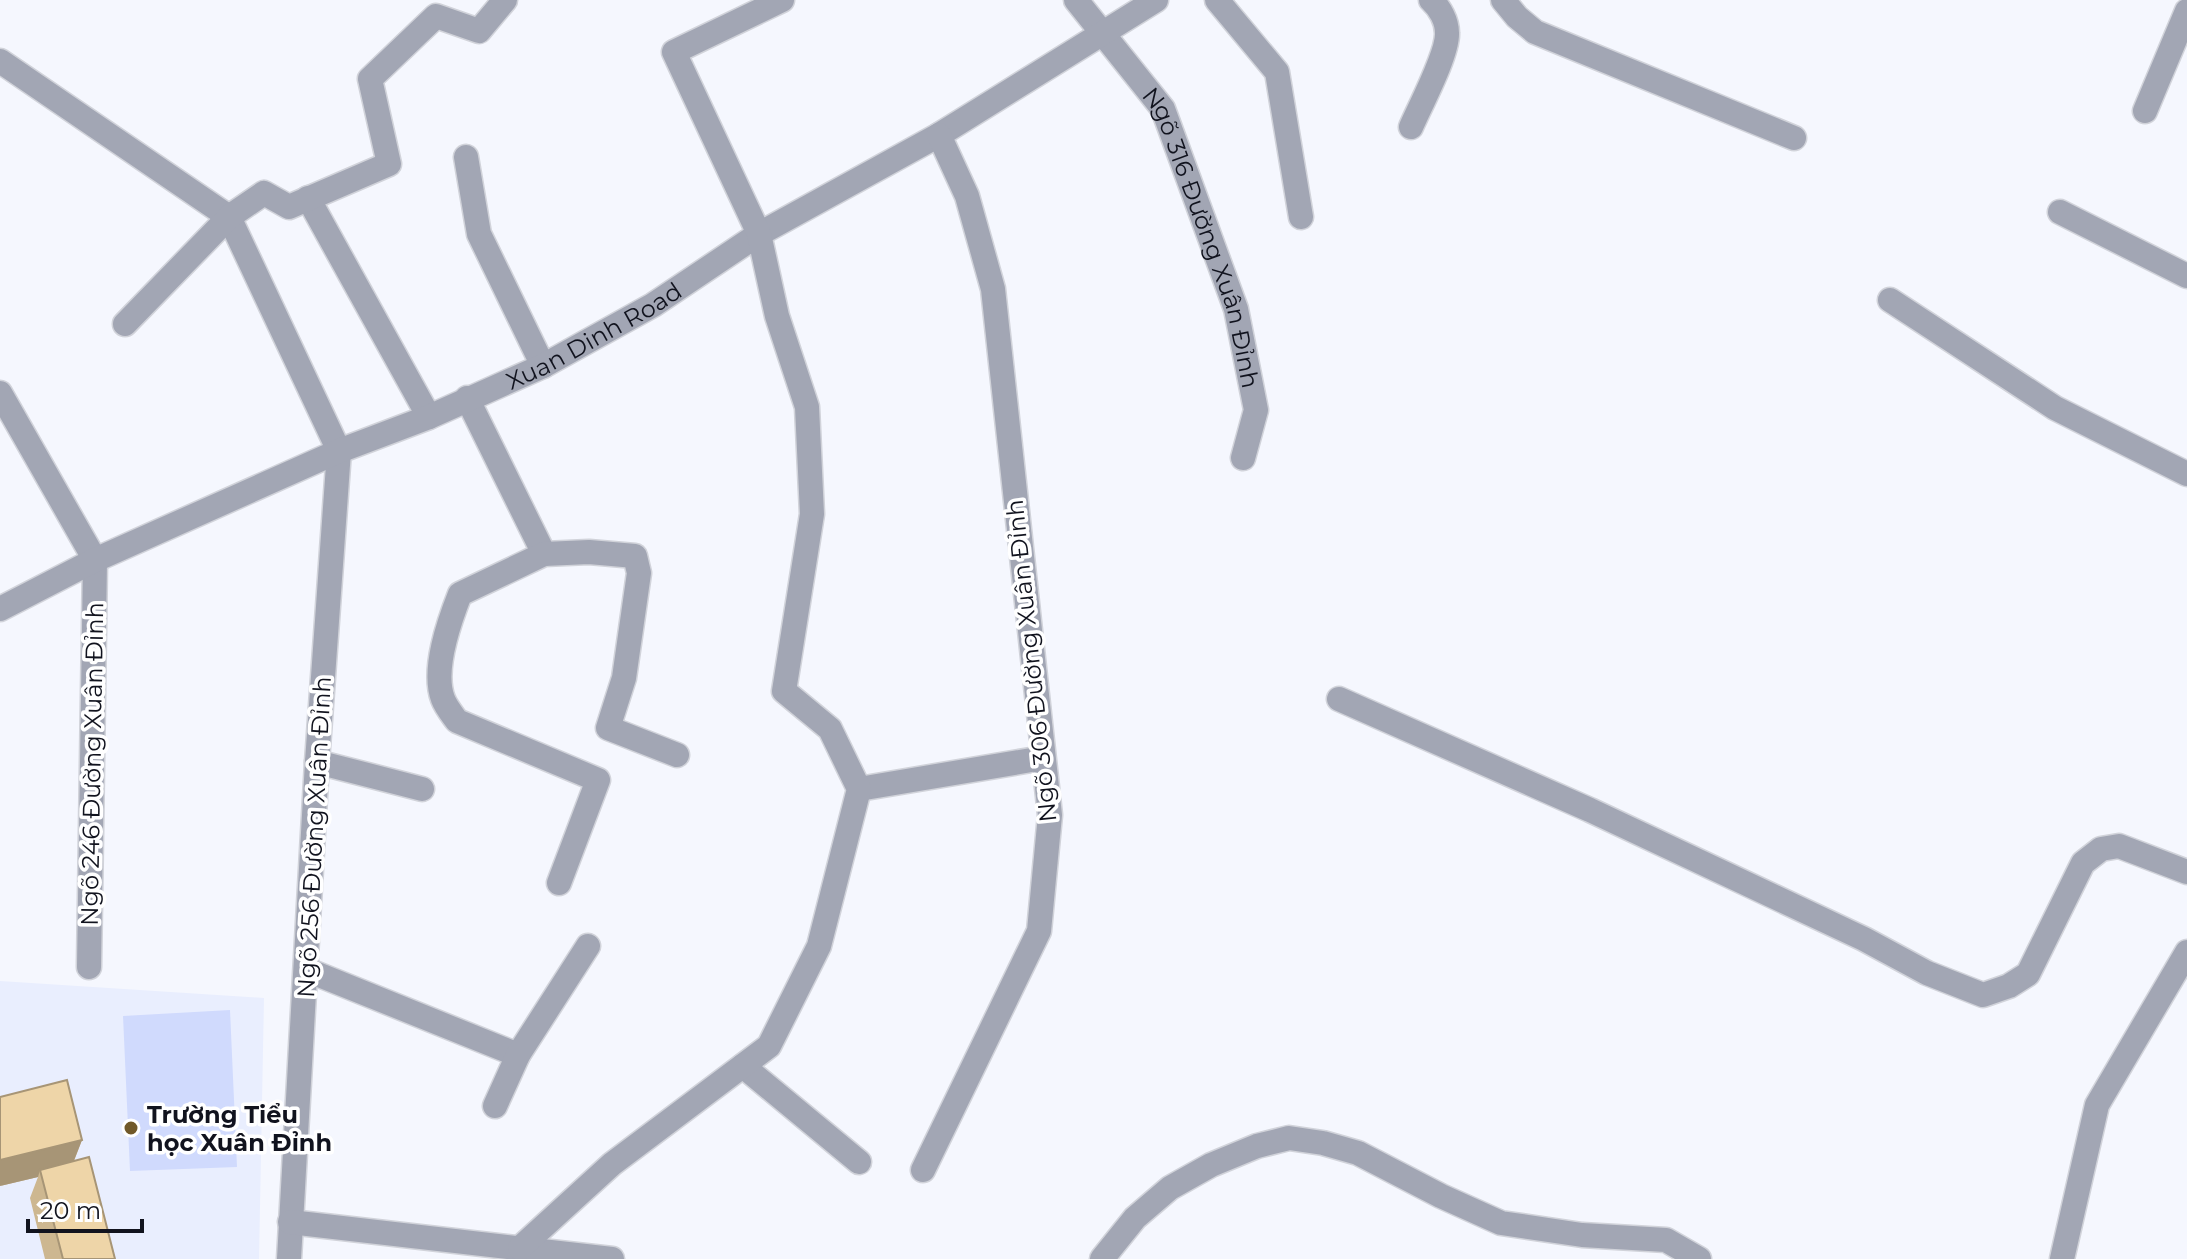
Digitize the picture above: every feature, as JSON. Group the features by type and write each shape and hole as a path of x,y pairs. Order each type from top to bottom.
{"street":[{"path":"125,324 229,217 264,193 289,207 389,164 370,79 436,16 479,31 505,0"},
{"path":"520,1248 612,1164 769,1046 819,946 859,789 830,729 784,691 812,514 807,407 777,316 759,234 674,52 782,0"},
{"name":"Ngõ 316 Đường Xuân Đỉnh","path":"1076,0 1163,109 1236,309 1256,410 1243,458"},
{"name":"Xuan Dinh Road","path":"0,609 95,560 339,451 429,417 543,366 653,305 759,234 939,135 1156,0"},
{"path":"1217,0 1277,72 1301,217"},
{"path":"1411,127 1448,33 1445,19 1431,0"},
{"path":"1503,0 1535,32 1794,138"},
{"path":"2145,111 2187,11"},
{"path":"0,61 229,217 339,451"},
{"name":"Ngõ 306 Đường Xuân Đỉnh","path":"923,1170 1039,931 1050,815 993,289 967,196 939,135"},
{"path":"466,157 479,234 543,366"},
{"path":"308,198 429,417"},
{"path":"2060,212 2187,276"},
{"path":"1890,300 2055,408 2187,474"},
{"path":"0,393 95,560"},
{"path":"467,398 544,554"},
{"name":"Ngõ 256 Đường Xuân Đỉnh","path":"289,1259 317,762 339,451"},
{"path":"559,883 598,780 457,721 443,701 439,678 447,634 460,594 544,554 589,552 635,556 639,573 624,678 608,728 677,755"},
{"name":"Ngõ 246 Đường Xuân Đỉnh","path":"89,967 95,560"},
{"path":"1339,699 1590,810 1864,939 1927,973 1983,995 2009,986 2028,974 2083,863 2101,849 2119,846 2187,872"},
{"path":"859,789 1043,758"},
{"path":"317,762 422,789"},
{"path":"495,1106 518,1055 588,946"},
{"path":"2062,1259 2097,1105 2187,952"},
{"path":"307,970 518,1055"},
{"path":"743,1066 859,1162"},
{"path":"1102,1259 1135,1218 1170,1188 1222,1160 1289,1138 1358,1153 1501,1223 1582,1235 1666,1240 1699,1259"},
{"path":"290,1222 612,1259"}],"shaded area":[{"name":"Trường Tiểu học Xuân Đỉnh","path":"0,981 264,998 259,1259 0,1259"},
{"path":"230,1010 237,1167 130,1171 123,1016"}],"building":[{"path":"67,1080 82,1140 0,1160 0,1097"},
{"path":"89,1157 115,1259 63,1259 40,1170"}],"place":[{"name":"Trường Tiểu học Xuân Đỉnh","path":"131,1128"}]}
